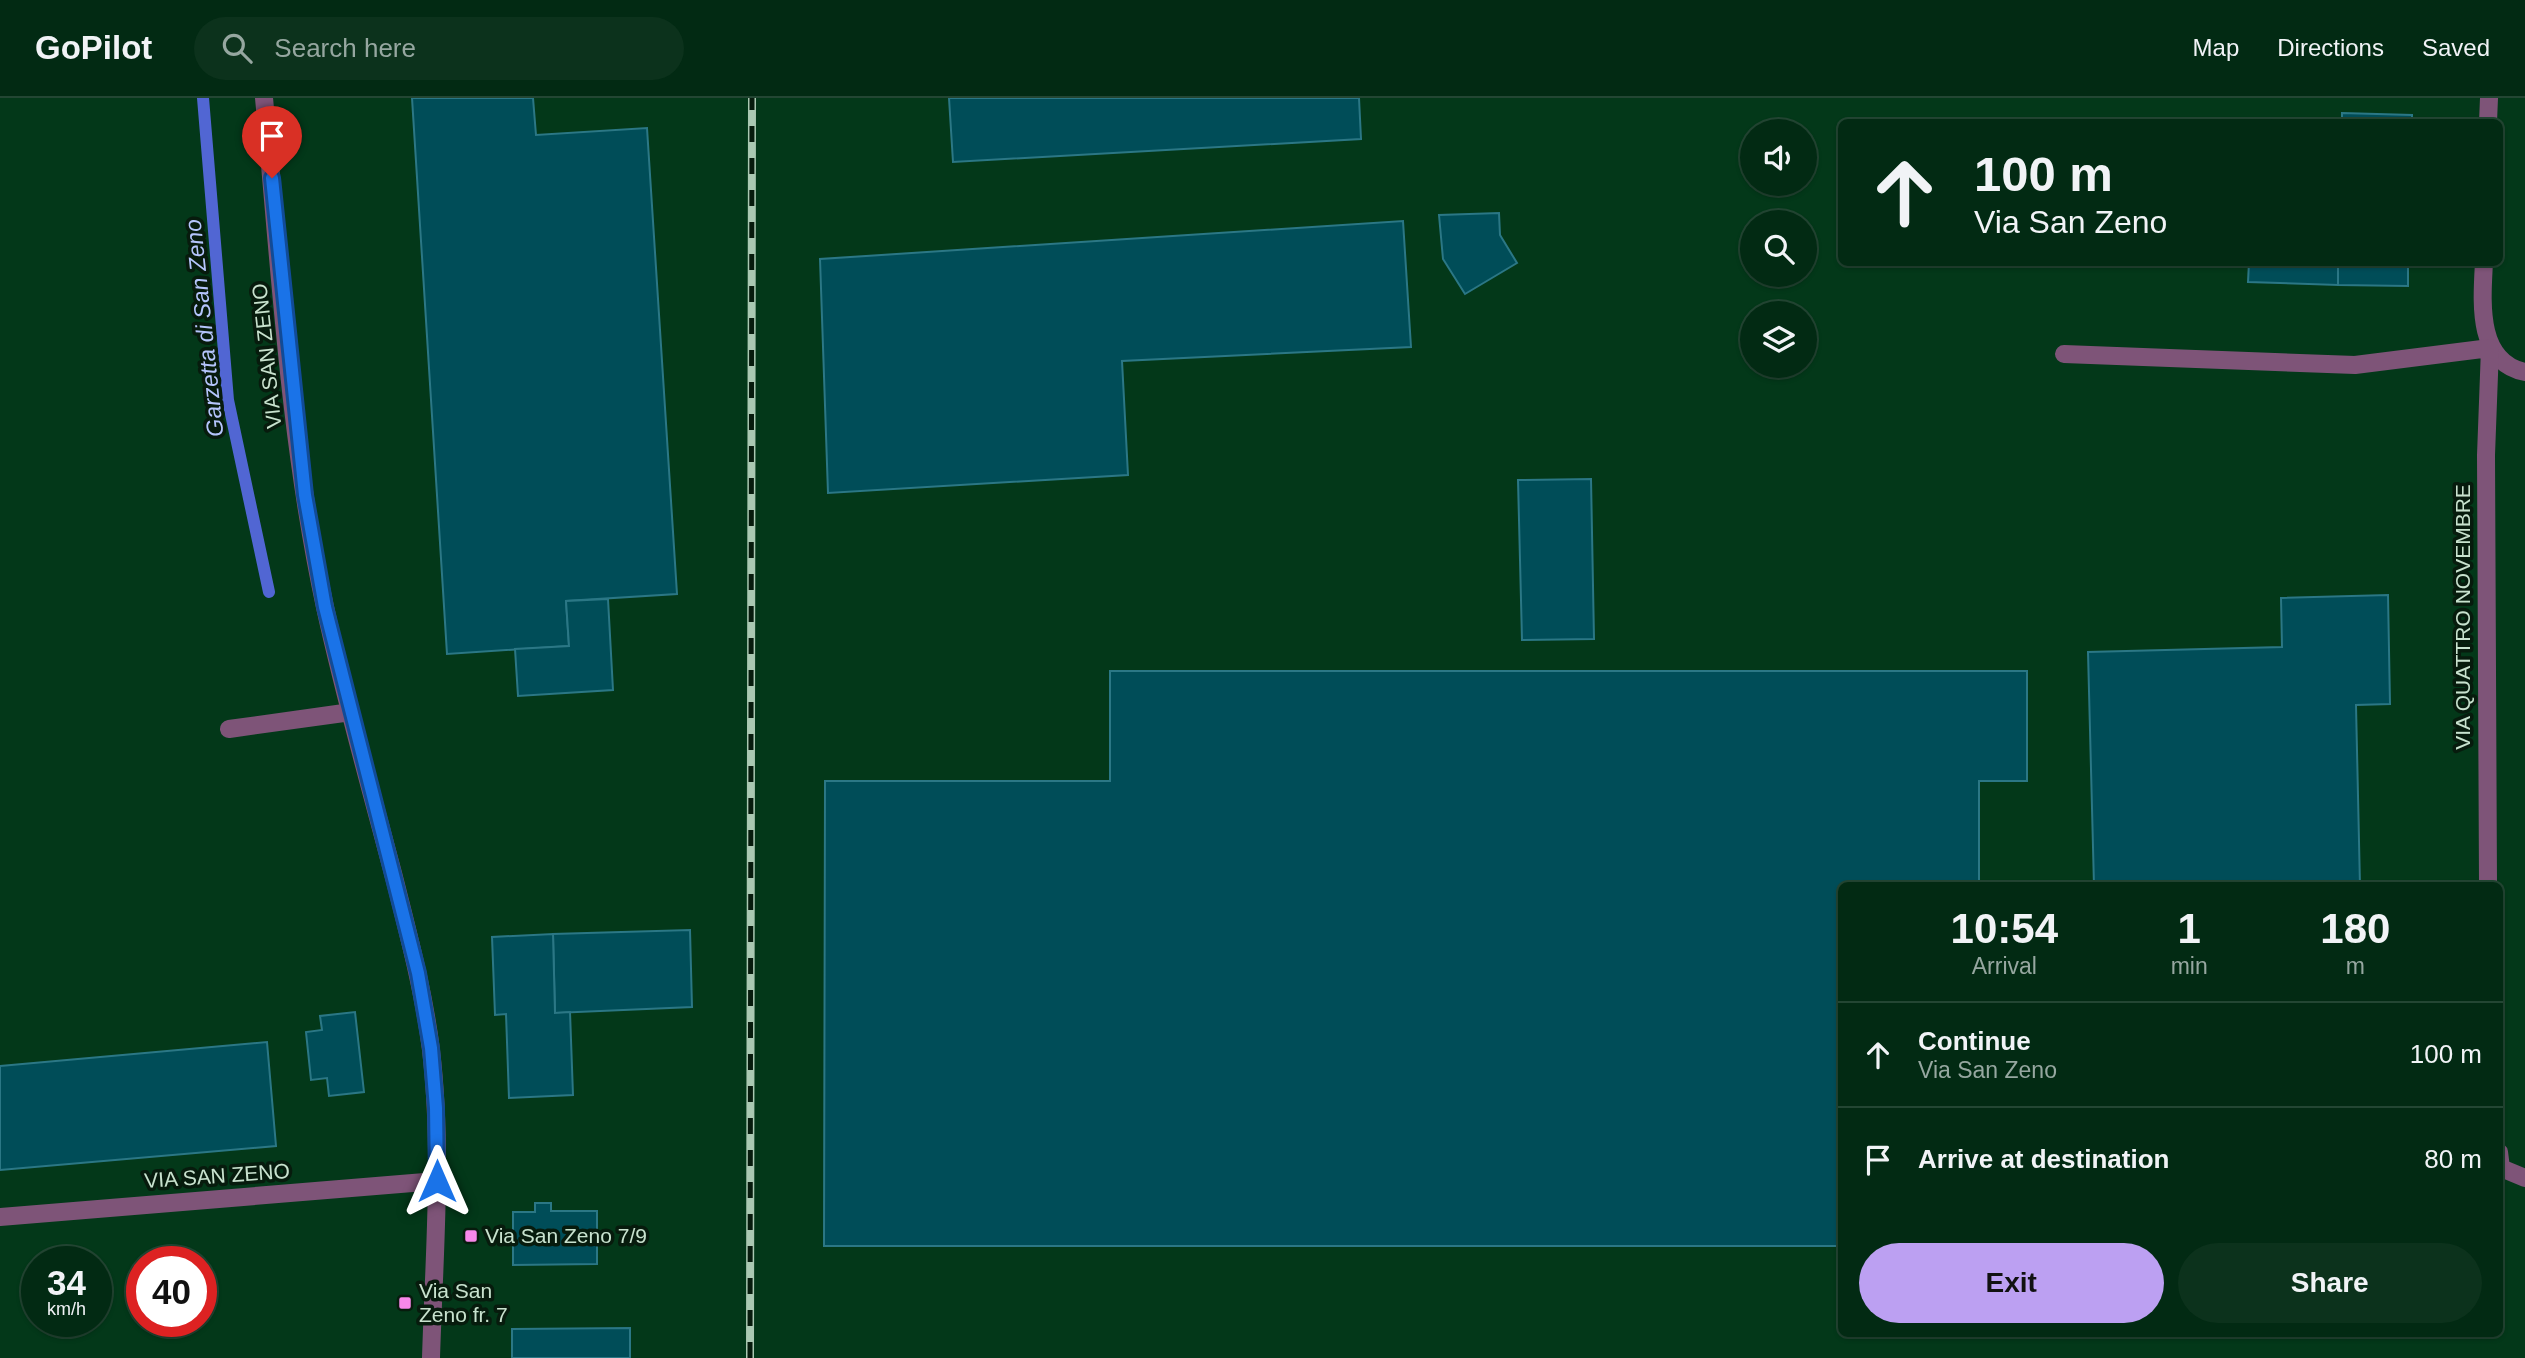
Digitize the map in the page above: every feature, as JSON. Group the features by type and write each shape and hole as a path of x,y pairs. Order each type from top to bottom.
{"street":[{"name":"VIA SAN ZENO","path":"264,98 305,495 325,607 418,973 431,1048 436,1108 437,1181 431,1358"},
{"path":"2488,119 2489,98"},
{"name":"VIA QUATTRO NOVEMBRE","path":"2484,266 2482,312 2490,348 2486,469 2488,882"},
{"path":"2064,354 2355,365 2490,348 2512,369 2525,372"},
{"path":"229,729 351,712"},
{"path":"2503,1169 2525,1178"},
{"name":"VIA SAN ZENO","path":"0,1217 437,1181"}],"building":[{"path":"412,98 533,98 536,135 647,128 677,594 566,601 569,646 447,654"},
{"path":"949,98 1359,98 1361,139 953,162"},
{"path":"2342,113 2412,115 2412,119 2342,119"},
{"path":"1499,213 1500,235 1517,263 1465,294 1443,259 1439,215"},
{"path":"1403,221 1411,347 1122,361 1128,475 828,493 820,259"},
{"path":"2249,266 2338,266 2338,285 2248,282"},
{"path":"2338,266 2408,266 2408,286 2338,285"},
{"path":"1591,479 1594,639 1522,640 1518,480"},
{"path":"2388,595 2390,704 2356,705 2360,882 2094,882 2088,652 2282,647 2281,598"},
{"path":"608,599 613,690 518,696 515,649 569,646 566,601"},
{"path":"1110,671 2027,671 2027,781 1979,781 1979,882 1838,882 1838,1246 824,1246 825,781 1110,781"},
{"path":"690,930 692,1007 555,1013 553,934"},
{"path":"553,934 555,1013 570,1012 573,1095 509,1098 506,1014 495,1015 492,937"},
{"path":"355,1012 364,1092 329,1096 327,1078 311,1080 306,1032 322,1030 320,1016"},
{"path":"267,1042 276,1146 0,1170 0,1066"},
{"path":"535,1203 551,1203 551,1211 597,1211 597,1264 513,1265 513,1212 535,1212"},
{"path":"630,1328 630,1358 512,1358 512,1329"}],"waterway":[{"name":"Garzetta di San Zeno","path":"203,98 228,400 269,592"}],"railway":[{"path":"750,1358 752,98"}],"place":[{"name":"Via San Zeno 7/9","path":"471,1236"},
{"name":"Via San Zeno fr. 7","path":"405,1303"}],"route":[{"path":"272,178 290,373 305,495 325,607 418,973 431,1048 436,1108 437,1181"}]}
